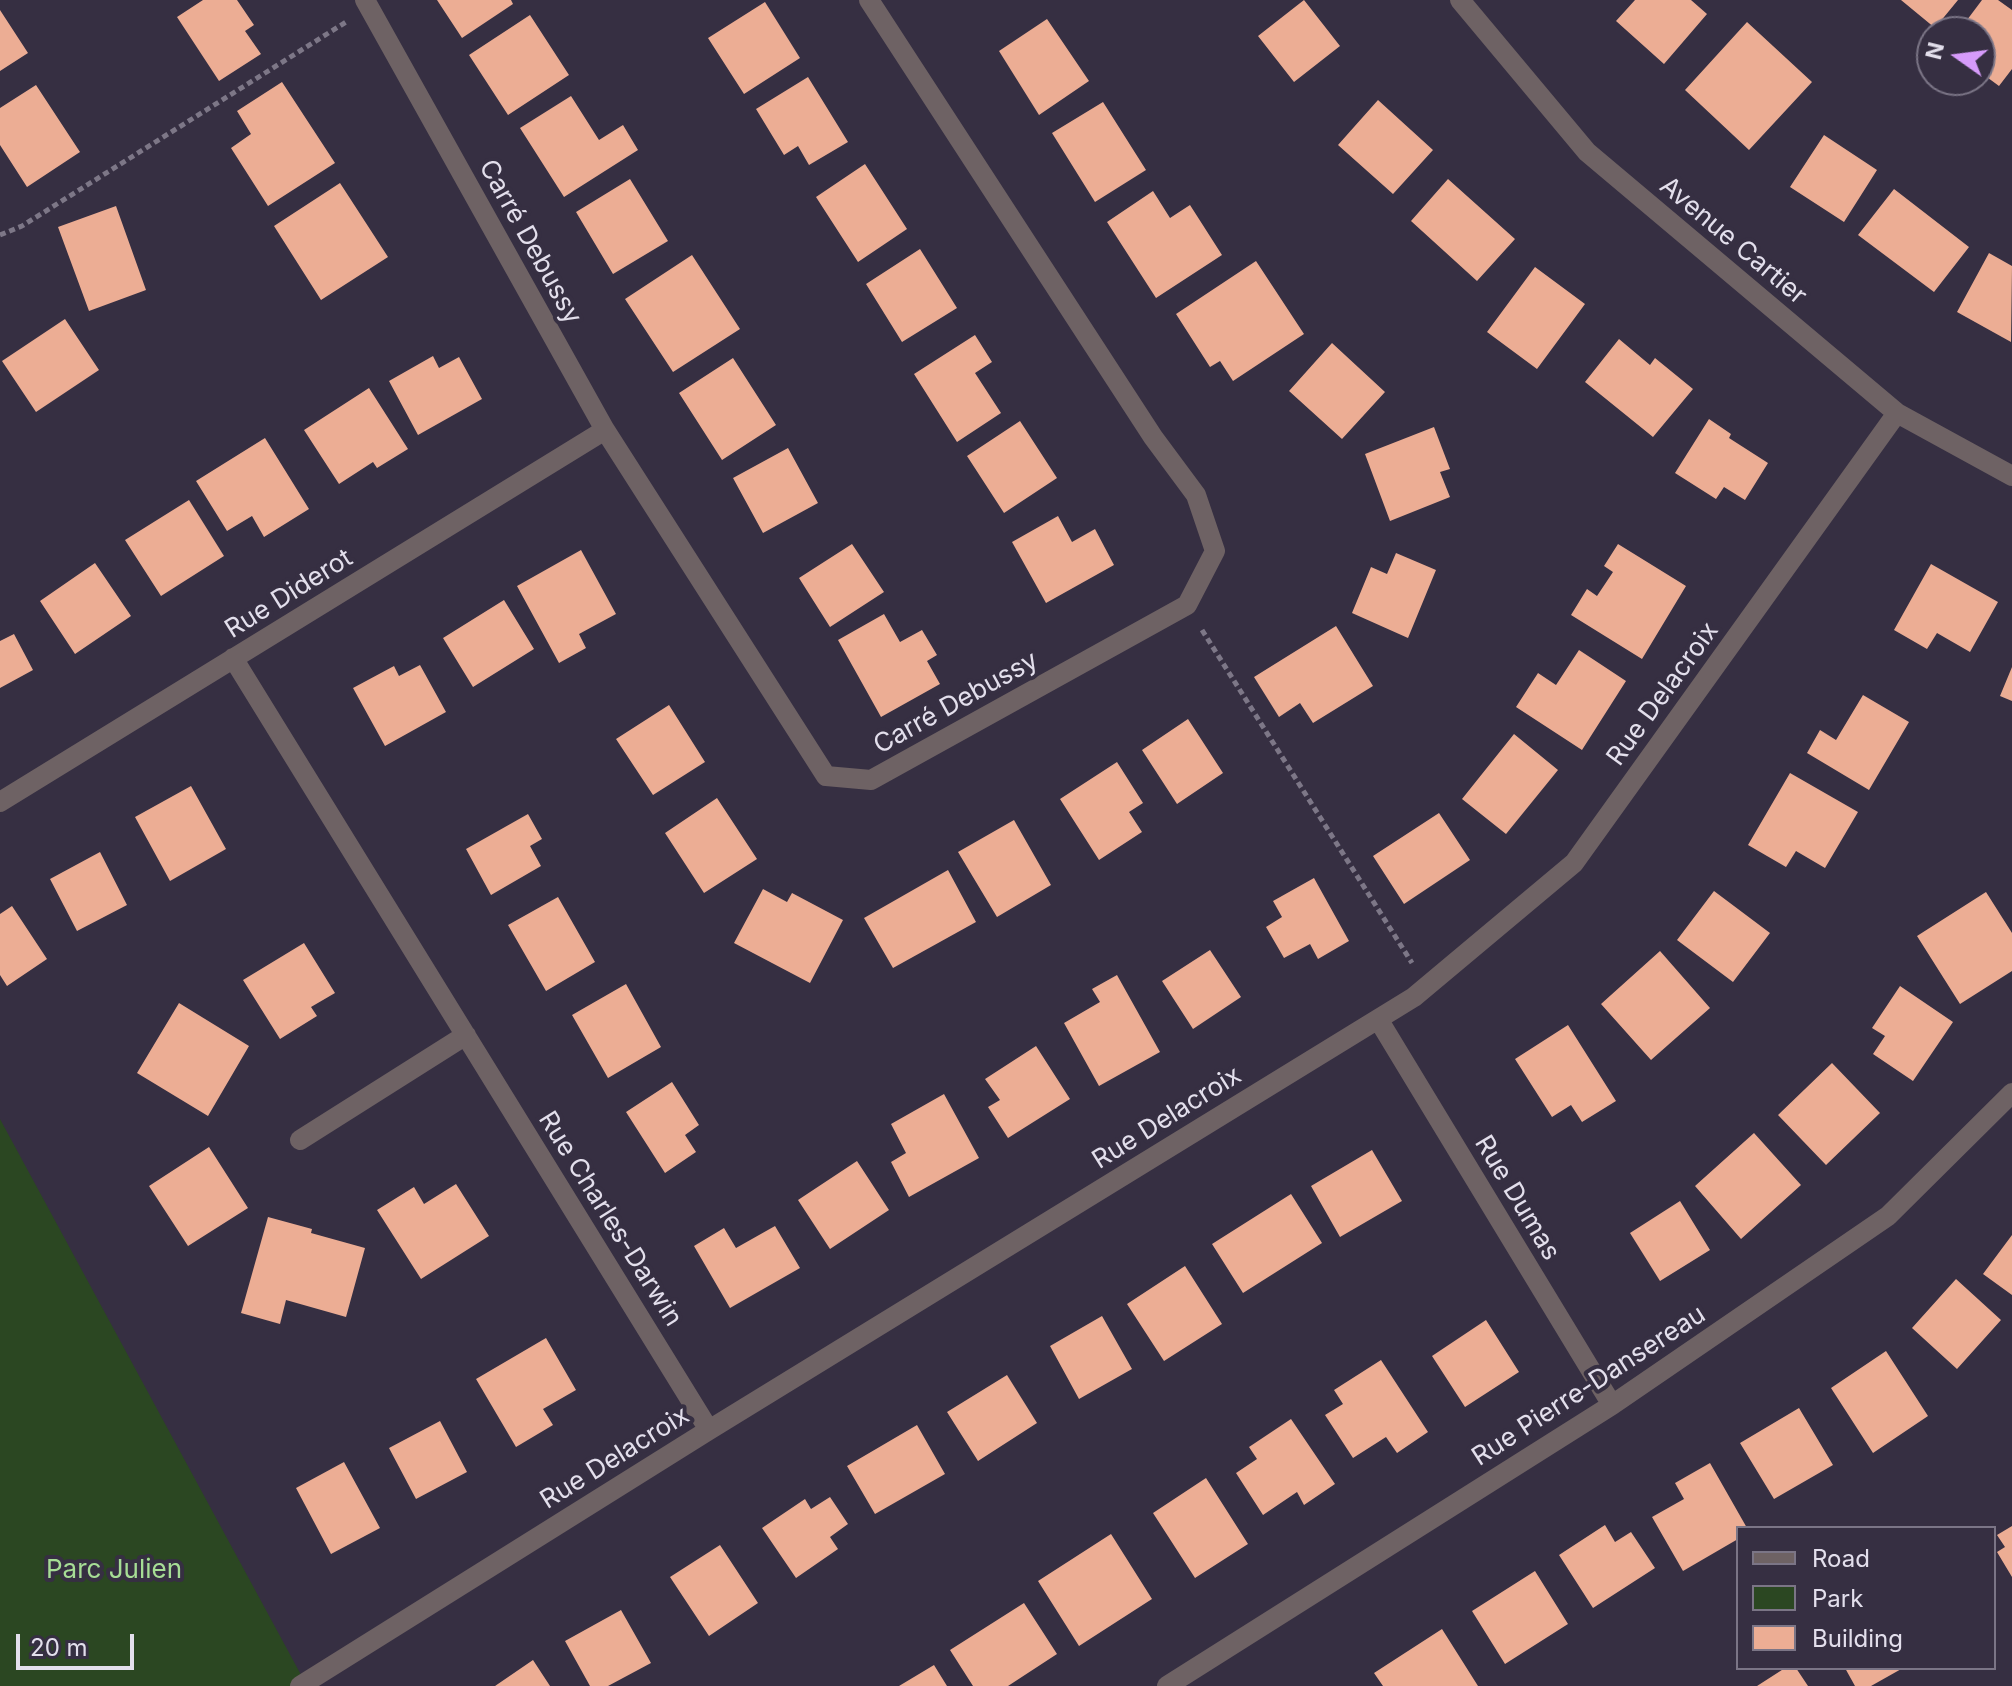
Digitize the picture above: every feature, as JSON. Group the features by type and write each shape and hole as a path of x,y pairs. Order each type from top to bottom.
{"street":[{"path":"869,0 1153,437 1196,495 1215,551 1187,605"},
{"name":"Avenue Cartier","path":"1460,0 1587,152 1897,413 2012,476"},
{"name":"Carré Debussy","path":"367,4 605,430 826,776 871,780 1187,605"},
{"name":"Rue Delacroix","path":"300,1686 1427,986 1574,863 1897,413"},
{"name":"Rue Diderot","path":"0,802 605,430"},
{"name":"Rue Charles-Darwin","path":"233,658 709,1430"},
{"name":"Rue Dumas","path":"1378,1019 1612,1405"},
{"path":"300,1140 466,1035"},
{"name":"Rue Pierre-Dansereau","path":"1167,1686 1612,1405 1888,1216 2012,1093"}],"path":[{"path":"0,235 22,226 367,4"},
{"path":"1187,605 1427,986"}],"green space":[{"name":"Parc Julien","path":"0,1119 306,1684 303,1686 0,1686"}],"building":[{"path":"203,0 237,0 254,25 245,31 261,54 219,81 177,17"},
{"path":"437,0 511,0 513,4 462,38"},
{"path":"1304,0 1340,46 1294,82 1258,36"},
{"path":"1635,0 1691,0 1707,14 1664,64 1616,21"},
{"path":"1901,0 1958,0 1945,16 1920,16"},
{"path":"1982,0 1998,0 2012,10 2012,69 1999,86 1996,84 1996,16 1970,16"},
{"path":"765,2 800,58 744,94 708,38"},
{"path":"0,10 28,53 0,71"},
{"path":"530,15 569,75 508,115 469,55"},
{"path":"1047,19 1089,81 1039,115 999,51"},
{"path":"1747,22 1812,82 1749,150 1685,90"},
{"path":"808,77 848,142 809,165 798,146 784,155 756,109"},
{"path":"282,82 335,163 268,206 231,148 251,134 237,111"},
{"path":"36,85 80,152 27,187 0,145 0,108"},
{"path":"571,96 599,140 623,125 638,150 564,197 520,128"},
{"path":"1378,100 1433,150 1393,194 1338,145"},
{"path":"1103,102 1146,170 1095,202 1052,133"},
{"path":"1824,135 1877,170 1844,222 1790,187"},
{"path":"865,164 907,229 858,262 816,197"},
{"path":"630,179 668,241 613,274 576,212"},
{"path":"1448,179 1515,239 1477,281 1411,221"},
{"path":"340,183 388,257 321,300 274,226"},
{"path":"1894,189 1969,247 1934,292 1858,235"},
{"path":"1153,191 1170,218 1190,205 1222,255 1156,298 1107,222"},
{"path":"116,206 146,290 89,311 58,227"},
{"path":"920,249 957,308 902,342 866,284"},
{"path":"1989,253 2012,266 2011,342 1957,312"},
{"path":"692,255 740,329 673,372 625,299"},
{"path":"1256,261 1304,334 1233,381 1220,361 1210,367 1176,314"},
{"path":"1535,267 1585,304 1537,369 1487,332"},
{"path":"65,319 99,370 36,412 2,361"},
{"path":"975,335 992,362 975,373 1001,413 957,442 914,374"},
{"path":"1619,339 1650,365 1655,358 1693,389 1653,437 1585,382"},
{"path":"1332,343 1385,392 1342,439 1289,391"},
{"path":"433,356 439,368 459,357 482,399 418,435 389,381"},
{"path":"733,358 776,425 722,460 679,393"},
{"path":"369,388 408,449 377,468 373,462 339,484 304,430"},
{"path":"1709,419 1731,434 1729,438 1768,463 1745,500 1724,487 1716,499 1675,473"},
{"path":"1020,421 1057,478 1004,513 967,456"},
{"path":"1434,427 1450,469 1440,472 1450,497 1390,521 1365,454"},
{"path":"265,438 309,509 264,537 252,516 227,531 196,481"},
{"path":"788,448 818,503 763,533 733,478"},
{"path":"189,500 224,556 161,596 125,540"},
{"path":"1058,516 1072,542 1095,529 1114,565 1046,603 1012,542"},
{"path":"852,544 884,592 830,627 799,578"},
{"path":"1618,544 1686,586 1642,659 1571,615 1587,589 1597,596 1613,572 1604,566"},
{"path":"581,550 616,614 579,634 586,648 559,663 517,586"},
{"path":"1396,553 1436,570 1408,638 1352,613 1371,567 1387,574"},
{"path":"95,563 131,616 75,654 40,601"},
{"path":"1931,564 1998,602 1970,652 1937,633 1927,649 1894,630"},
{"path":"504,600 534,649 473,687 443,638"},
{"path":"884,614 900,642 922,630 937,655 927,661 940,684 881,717 838,640"},
{"path":"1336,626 1373,686 1313,723 1300,703 1279,717 1254,677"},
{"path":"14,634 33,670 0,688 0,641"},
{"path":"1579,650 1626,681 1582,750 1516,707 1538,673 1556,685"},
{"path":"420,665 446,712 385,746 353,688 394,666 399,676"},
{"path":"2012,667 2012,701 2000,696"},
{"path":"1863,695 1909,722 1869,790 1807,753 1820,730 1836,740"},
{"path":"669,705 705,762 653,795 616,739"},
{"path":"1188,719 1223,773 1177,804 1142,750"},
{"path":"1514,734 1558,770 1506,834 1462,799"},
{"path":"1117,762 1143,803 1129,812 1142,832 1099,860 1060,799"},
{"path":"1790,773 1858,812 1825,868 1796,851 1786,867 1748,845"},
{"path":"191,786 226,849 170,881 135,817"},
{"path":"717,798 757,859 704,893 665,833"},
{"path":"1439,813 1470,860 1404,904 1373,856"},
{"path":"528,814 542,839 530,846 541,866 491,895 466,849"},
{"path":"1014,820 1051,885 997,917 958,852"},
{"path":"100,852 127,905 77,931 50,879"},
{"path":"948,870 976,922 893,968 864,918"},
{"path":"1314,878 1349,941 1318,959 1310,944 1284,958 1266,927 1282,917 1273,901"},
{"path":"763,889 787,902 792,893 843,920 810,983 734,943"},
{"path":"1714,891 1770,933 1733,982 1677,940"},
{"path":"1986,892 2012,933 2012,971 1960,1004 1917,936"},
{"path":"558,897 595,962 546,991 508,925"},
{"path":"12,906 47,959 7,986 0,975 0,914"},
{"path":"304,943 335,993 311,1007 317,1016 280,1039 243,980"},
{"path":"1210,950 1241,997 1193,1029 1162,981"},
{"path":"1660,951 1710,1008 1651,1060 1601,1004"},
{"path":"1117,975 1160,1052 1099,1086 1064,1023 1100,1002 1092,989"},
{"path":"626,984 661,1047 608,1078 572,1015"},
{"path":"1900,986 1953,1022 1913,1081 1873,1054 1885,1036 1872,1028"},
{"path":"179,1003 249,1046 208,1116 137,1073"},
{"path":"1568,1025 1616,1101 1582,1122 1571,1105 1552,1117 1515,1059"},
{"path":"1036,1046 1070,1099 1008,1138 988,1107 1000,1100 985,1079"},
{"path":"1832,1063 1880,1113 1826,1165 1778,1115"},
{"path":"672,1082 699,1125 685,1135 696,1152 665,1173 626,1112"},
{"path":"944,1094 979,1158 909,1197 891,1162 906,1153 891,1124"},
{"path":"1754,1133 1801,1185 1741,1239 1695,1186"},
{"path":"209,1147 248,1208 188,1246 149,1186"},
{"path":"1372,1150 1402,1201 1340,1237 1311,1186"},
{"path":"857,1161 889,1210 830,1249 798,1200"},
{"path":"456,1184 489,1236 421,1279 377,1210 414,1187 424,1204"},
{"path":"1291,1194 1322,1243 1243,1293 1212,1244"},
{"path":"1680,1201 1710,1250 1660,1281 1630,1233"},
{"path":"268,1217 365,1248 346,1317 286,1300 280,1324 241,1313"},
{"path":"775,1226 800,1268 730,1308 694,1246 724,1228 736,1248"},
{"path":"2012,1235 2012,1295 1983,1274"},
{"path":"1185,1266 1222,1324 1164,1361 1127,1304"},
{"path":"1956,1279 2001,1320 1957,1369 1912,1328"},
{"path":"1102,1316 1132,1369 1079,1399 1050,1346"},
{"path":"1486,1320 1519,1372 1465,1407 1432,1356"},
{"path":"546,1338 576,1390 543,1409 553,1425 516,1447 476,1379"},
{"path":"1886,1351 1928,1416 1873,1453 1831,1388"},
{"path":"1381,1360 1428,1432 1397,1453 1386,1437 1353,1458 1325,1415 1343,1404 1334,1390"},
{"path":"1007,1375 1037,1423 978,1461 947,1412"},
{"path":"1799,1408 1833,1465 1774,1499 1740,1443"},
{"path":"1291,1419 1335,1484 1304,1505 1297,1492 1263,1515 1236,1473 1257,1459 1249,1447"},
{"path":"440,1421 467,1472 416,1499 389,1448"},
{"path":"917,1425 945,1474 875,1514 847,1466"},
{"path":"344,1462 380,1528 331,1554 296,1488"},
{"path":"1710,1463 1746,1526 1736,1526 1736,1540 1683,1571 1652,1517 1684,1499 1675,1483"},
{"path":"1206,1478 1248,1544 1195,1578 1153,1513"},
{"path":"830,1497 848,1524 830,1537 838,1549 796,1578 762,1528 805,1499 811,1509"},
{"path":"1605,1525 1615,1542 1631,1532 1655,1568 1593,1608 1559,1555"},
{"path":"2012,1526 2012,1577 1997,1552 2005,1547 1997,1535"},
{"path":"1111,1534 1152,1599 1079,1646 1038,1581"},
{"path":"720,1545 758,1603 709,1636 670,1577"},
{"path":"1535,1571 1568,1624 1505,1664 1472,1611"},
{"path":"1024,1603 1057,1654 1008,1686 973,1686 950,1650"},
{"path":"621,1610 651,1663 608,1686 590,1686 565,1641"},
{"path":"1442,1629 1478,1686 1383,1686 1374,1673"},
{"path":"533,1660 550,1686 495,1686"},
{"path":"934,1665 947,1686 899,1686"},
{"path":"1782,1670 1797,1670 1808,1686 1757,1686"},
{"path":"1846,1670 1899,1670 1871,1686 1855,1686"}]}
